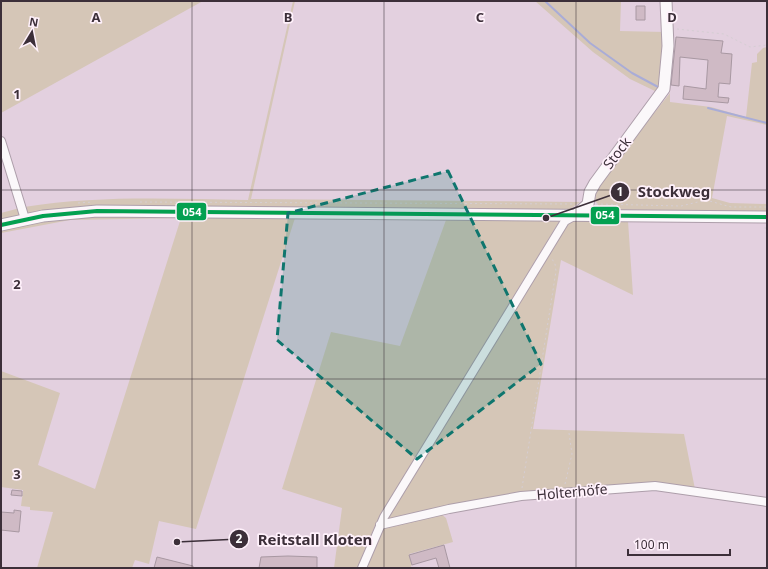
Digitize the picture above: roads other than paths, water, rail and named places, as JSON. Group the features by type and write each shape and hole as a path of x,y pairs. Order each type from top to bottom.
{"main road":[{"name":"Stock","path":"571,214 588,204 591,190 596,180 664,89 668,29 666,1"},
{"path":"1,225 56,214 97,211 571,214 767,217"}],"street":[{"path":"1,140 25,219"},
{"path":"362,568 380,525 545,254 571,214"},
{"name":"Holterhöfe","path":"380,525 449,509 521,496 655,486 767,502"}],"waterway":[{"path":"545,1 590,43 632,73 658,87"},
{"path":"708,108 767,123"}],"place":[{"name":"Stockweg","path":"546,218"},
{"name":"Reitstall Kloten","path":"177,542"}]}
